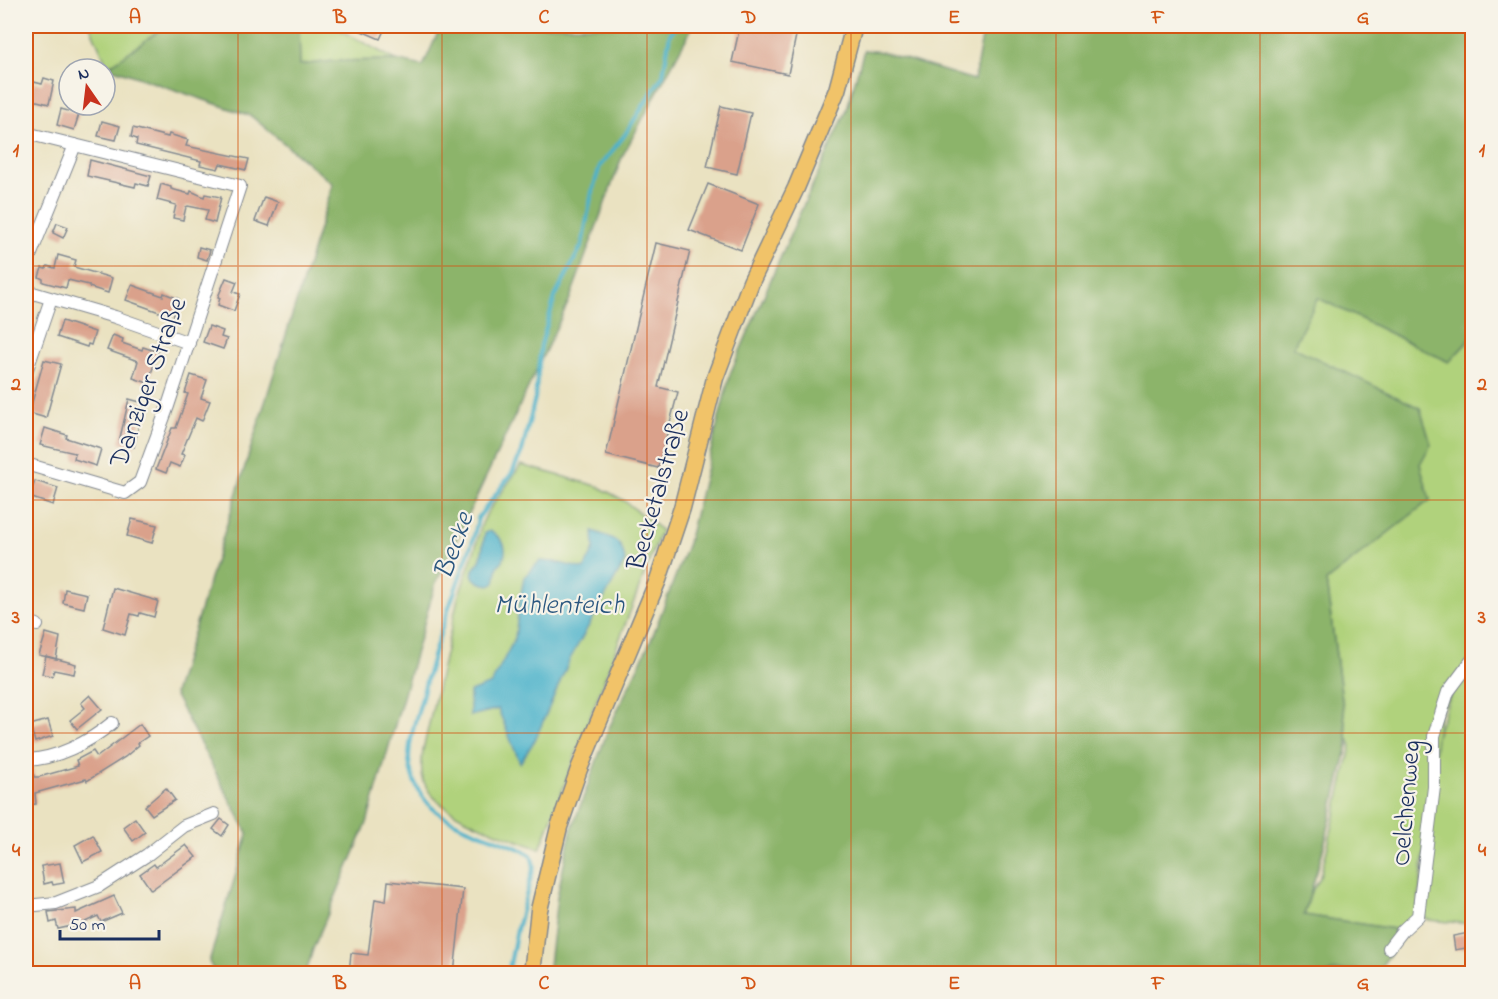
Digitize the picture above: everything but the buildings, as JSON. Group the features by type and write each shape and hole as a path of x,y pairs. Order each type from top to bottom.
{"main road":[{"name":"Becketalstraße","path":"532,974 539,910 559,827 579,769 658,580 682,508 716,378 751,282 796,188 837,90 854,26"}],"street":[{"path":"26,133 75,146 26,266"},
{"name":"Danziger Straße","path":"26,464 125,493 140,482 168,406 240,186 75,146"},
{"path":"26,291 115,317 189,343"},
{"path":"26,372 51,298"},
{"name":"Oelchenweg","path":"1389,948 1418,916 1434,787 1434,736 1449,692 1473,660"},
{"path":"26,760 41,760 73,748 100,733 112,723"},
{"path":"26,906 56,903 99,886 147,855 184,826 214,814"}],"green space":[{"path":"90,26 166,26 117,61 117,57 104,57"},
{"path":"166,26 193,26 207,35 216,26 299,26 300,65 334,61 396,60 423,66 441,26 693,26 622,157 569,301 435,585 367,823 313,949 306,973 215,973 209,962 248,834 174,694 333,184 251,116 117,70 117,61"},
{"path":"299,26 333,26 396,60 334,61 300,65"},
{"path":"984,26 1472,26 1472,103 1467,117 1472,119 1472,337 1449,362 1318,298 1293,347 1420,408 1431,444 1420,464 1430,500 1326,581 1348,745 1323,850 1304,915 1400,930 1406,933 1379,969 1333,971 1326,974 548,974 557,897 571,831 608,730 651,640 688,543 730,374 846,112 864,50 882,52 974,80"},
{"path":"1317,297 1449,362 1472,337 1472,658 1439,713 1417,915 1400,930 1304,915 1311,892 1319,880 1351,746 1347,736 1326,581 1430,500 1292,347"},
{"path":"521,465 597,486 623,500 661,530 540,849 474,823 443,805 431,794 424,782 422,770 423,750 458,598 481,526 487,513"},
{"path":"1472,663 1472,924 1428,920 1420,915 1436,736 1452,691"},
{"path":"1379,969 1370,973 1326,974 1333,971"}],"water":[{"path":"490,531 501,539 505,555 499,564 494,584 483,584 472,574 481,558 485,533"},
{"name":"Mühlenteich","path":"593,531 615,540 624,553 625,561 570,659 535,740 520,763 498,709 470,716 470,692 491,684 515,638 524,577 540,561 584,569 594,549"}],"waterway":[{"name":"Becke","path":"508,974 534,866 531,855 458,824 436,811 417,788 409,759 411,737 432,660 473,540 478,518 512,473 522,451 535,398 541,345 555,297 582,245 592,192 600,166 624,136 663,75 670,34 676,26"}]}
